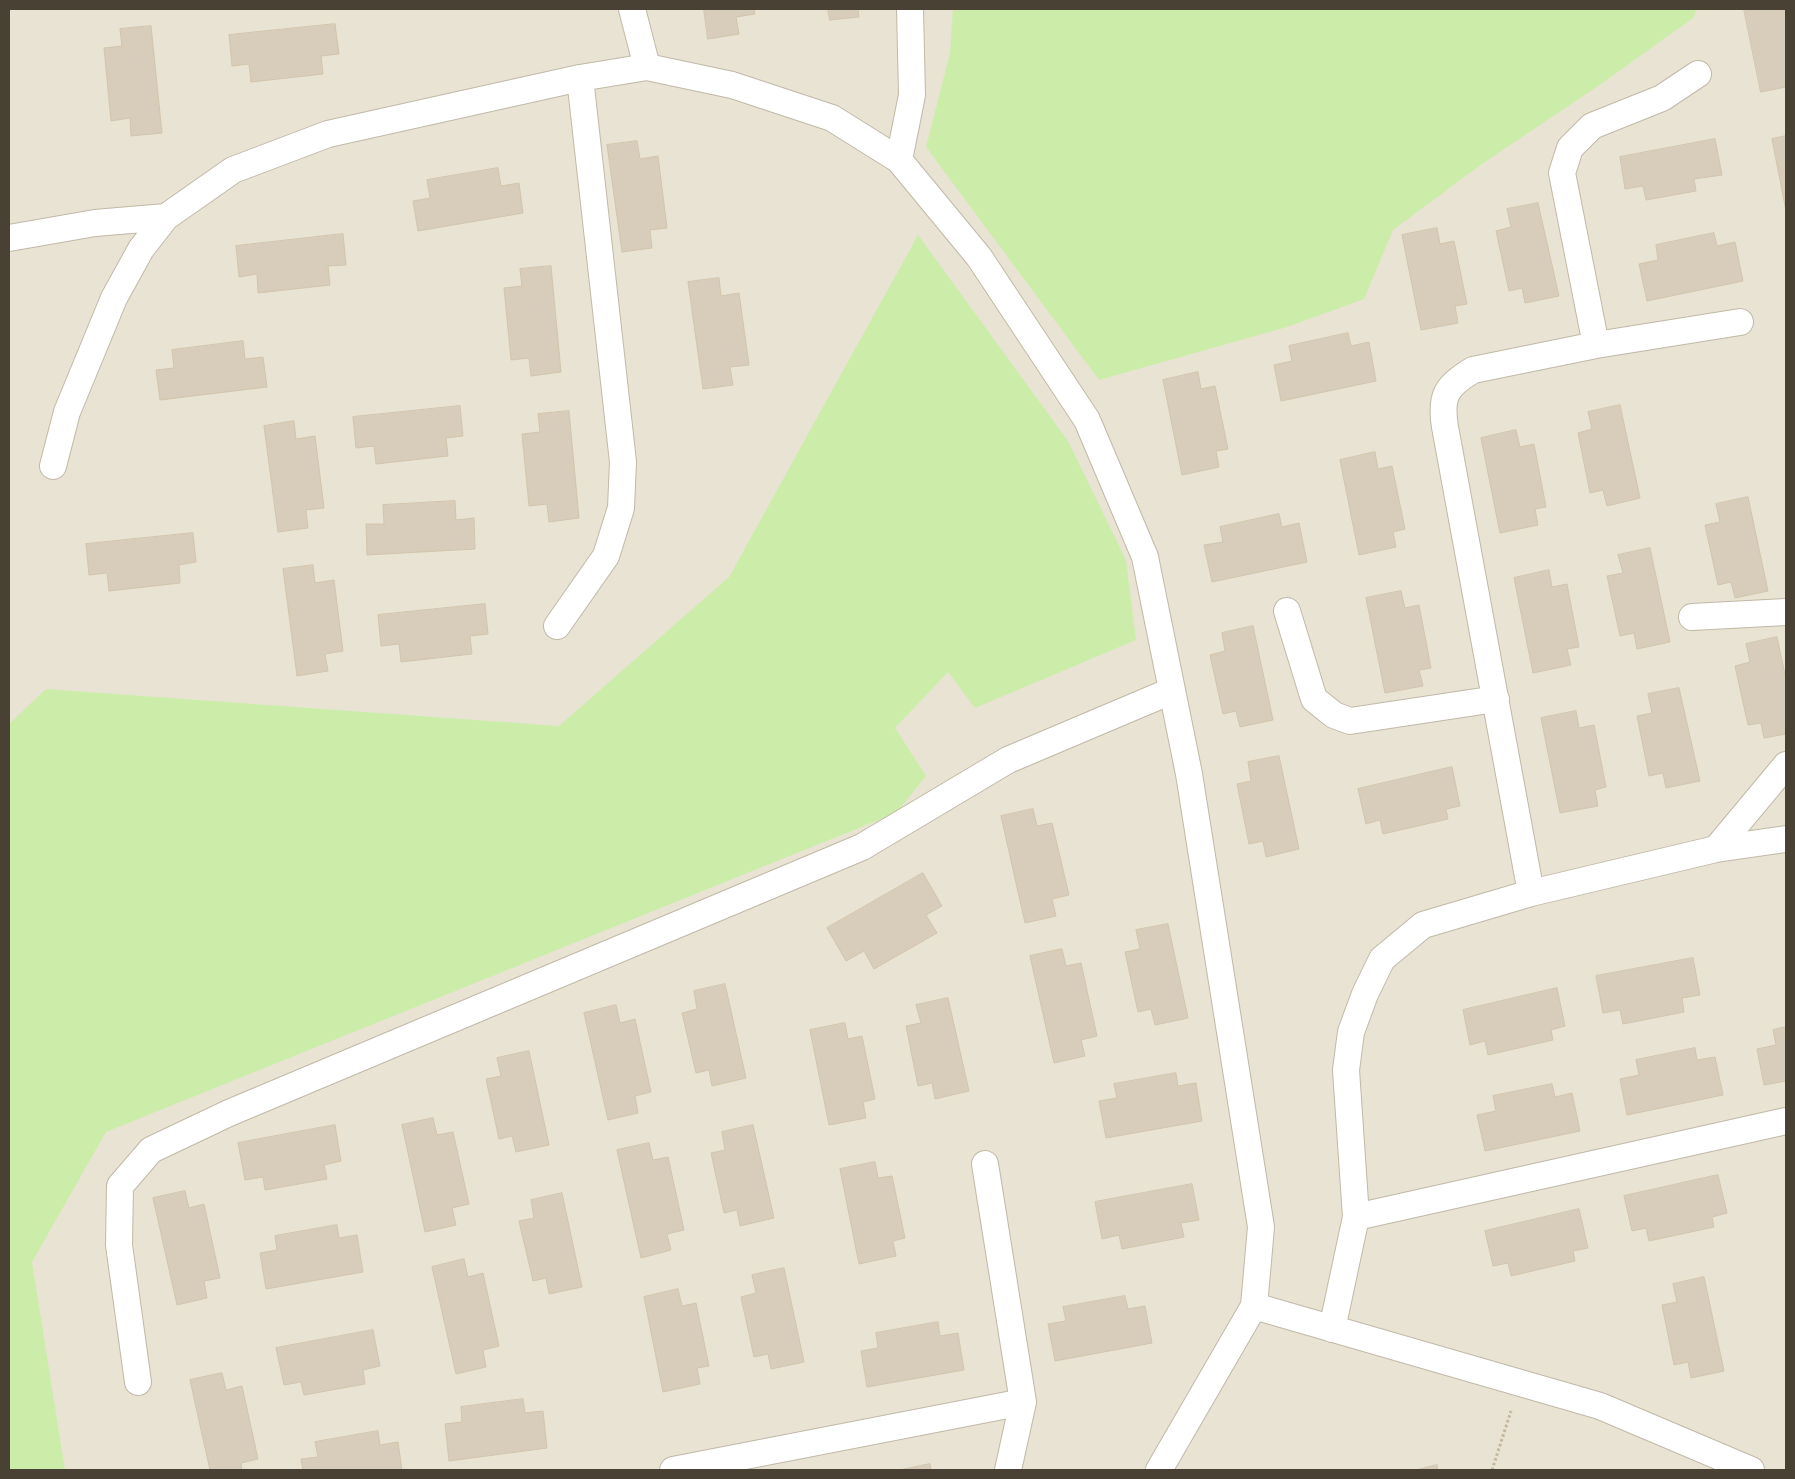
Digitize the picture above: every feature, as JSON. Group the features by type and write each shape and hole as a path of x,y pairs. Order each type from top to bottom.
{"street":[{"path":"632,9 647,67"},
{"path":"900,160 912,96 910,9"},
{"path":"53,466 67,412 114,298 141,249 166,217 233,170 328,134 580,78 647,67 732,85 832,118 900,160 979,257 1087,420 1145,557 1189,774 1261,1227 1254,1306 1159,1470"},
{"path":"1596,345 1562,173 1570,148 1592,126 1662,98 1698,74"},
{"path":"557,626 606,556 621,508 622,462 580,78"},
{"path":"9,238 95,223 166,217"},
{"path":"1531,893 1444,419 1444,395 1456,380 1473,370 1596,345 1740,322"},
{"path":"1287,611 1314,699 1342,718 1350,721 1496,699"},
{"path":"1692,617 1786,612"},
{"path":"138,1382 119,1245 120,1186 151,1150 229,1112 862,847 1008,760 1172,691"},
{"path":"1716,849 1786,765"},
{"path":"1332,1329 1356,1217 1346,1070 1351,1032 1365,994 1382,959 1423,925 1531,893 1716,849 1786,839"},
{"path":"1356,1217 1786,1121"},
{"path":"984,1164 1023,1402 1008,1470"},
{"path":"1254,1306 1600,1406 1751,1470"},
{"path":"673,1470 1023,1402"}],"path":[{"path":"1492,1470 1520,1383"}],"shaded area":[{"path":"9,9 1786,9 1786,1470 9,1470"}],"green space":[{"path":"953,9 1697,9 1693,18 1601,84 1479,166 1393,230 1364,299 1287,327 1099,380 926,147 950,53"},
{"path":"918,235 1068,441 1126,560 1136,640 975,708 948,672 895,728 926,776 896,813 106,1132 32,1262 65,1470 9,1470 9,724 46,689 559,726 729,577"}],"building":[{"path":"704,9 754,9 755,14 736,17 739,34 708,39"},
{"path":"828,9 858,9 859,17 830,20"},
{"path":"1744,9 1786,9 1786,87 1761,92"},
{"path":"335,24 339,54 321,56 323,74 251,82 249,64 232,66 229,35"},
{"path":"151,26 162,133 131,136 130,118 111,121 104,48 122,46 120,29"},
{"path":"1786,136 1786,211 1772,139"},
{"path":"1715,139 1722,175 1694,179 1696,191 1646,200 1643,186 1625,189 1620,157"},
{"path":"637,141 640,159 658,156 667,228 650,230 652,248 622,252 607,145"},
{"path":"498,168 501,186 519,183 523,213 418,231 413,201 430,198 427,180"},
{"path":"1538,203 1559,296 1525,303 1522,288 1509,291 1496,231 1511,227 1507,209"},
{"path":"1437,228 1440,244 1454,241 1467,304 1455,306 1458,323 1421,330 1402,235"},
{"path":"1714,233 1717,246 1735,242 1743,281 1647,301 1639,264 1658,260 1656,245"},
{"path":"343,234 346,265 328,266 330,285 258,293 257,274 239,277 236,246"},
{"path":"551,266 561,372 531,376 529,358 511,360 504,288 522,286 520,269"},
{"path":"719,278 721,296 739,293 749,365 730,367 733,385 703,389 688,282"},
{"path":"1348,333 1351,346 1369,342 1376,381 1281,401 1274,365 1292,361 1289,346"},
{"path":"243,341 245,359 263,357 267,387 160,400 156,370 174,368 172,350"},
{"path":"1198,372 1201,389 1215,386 1228,449 1216,451 1219,467 1182,475 1163,380"},
{"path":"1620,405 1640,498 1607,506 1603,490 1590,493 1578,433 1592,429 1588,412"},
{"path":"460,406 463,436 446,438 448,456 376,464 374,446 356,448 353,417"},
{"path":"569,411 579,518 549,522 547,504 529,506 522,434 540,432 538,414"},
{"path":"294,421 296,439 315,436 324,508 306,510 308,528 278,532 264,426"},
{"path":"1516,430 1520,447 1534,444 1546,507 1535,509 1538,525 1500,533 1481,438"},
{"path":"1375,452 1378,469 1392,466 1405,529 1393,532 1396,547 1359,555 1340,460"},
{"path":"1748,497 1768,591 1735,598 1731,582 1718,585 1705,525 1720,522 1716,504"},
{"path":"455,501 456,520 474,518 475,549 367,555 366,524 384,524 383,505"},
{"path":"1279,514 1282,527 1299,523 1307,562 1212,582 1204,545 1223,542 1220,527"},
{"path":"193,533 196,562 179,565 180,583 109,591 107,573 89,575 86,544"},
{"path":"1650,548 1670,642 1637,649 1634,633 1620,636 1607,576 1623,573 1618,555"},
{"path":"313,565 315,583 334,580 343,651 325,654 328,671 297,676 283,569"},
{"path":"1549,570 1552,587 1567,584 1579,647 1567,649 1571,665 1533,673 1514,578"},
{"path":"1401,591 1405,608 1419,605 1431,668 1419,670 1423,686 1385,693 1366,598"},
{"path":"485,604 488,634 470,636 472,654 401,662 399,644 381,646 378,615"},
{"path":"1253,626 1273,720 1240,727 1236,711 1223,714 1210,655 1225,651 1222,633"},
{"path":"1777,637 1786,679 1786,734 1764,738 1761,723 1748,725 1735,666 1750,662 1746,644"},
{"path":"1679,688 1700,781 1666,788 1663,773 1649,776 1637,716 1652,713 1648,694"},
{"path":"1576,711 1579,728 1594,725 1606,787 1595,790 1598,806 1560,813 1541,718"},
{"path":"1279,756 1299,849 1266,857 1263,841 1249,844 1237,784 1251,781 1248,762"},
{"path":"1452,767 1460,806 1446,809 1448,819 1383,834 1380,820 1366,824 1358,789"},
{"path":"1033,809 1037,826 1052,823 1069,895 1052,899 1056,916 1025,923 1001,816"},
{"path":"923,873 942,906 926,915 937,933 874,969 864,951 846,961 827,928"},
{"path":"1168,924 1188,1018 1155,1025 1151,1009 1138,1012 1125,952 1140,949 1136,930"},
{"path":"1062,949 1066,966 1081,963 1097,1036 1081,1040 1085,1056 1054,1063 1030,956"},
{"path":"1693,958 1700,995 1682,998 1684,1012 1623,1024 1620,1010 1603,1013 1596,976"},
{"path":"725,984 746,1078 712,1086 709,1070 696,1073 682,1013 697,1009 694,991"},
{"path":"1557,988 1565,1026 1551,1030 1553,1040 1488,1055 1485,1041 1470,1045 1463,1010"},
{"path":"948,998 969,1091 935,1099 932,1083 918,1086 906,1026 921,1023 916,1005"},
{"path":"616,1005 620,1023 635,1019 651,1092 635,1096 638,1113 608,1120 584,1013"},
{"path":"845,1023 848,1039 862,1036 875,1099 863,1102 866,1118 829,1125 810,1030"},
{"path":"1786,1027 1786,1081 1764,1085 1757,1049 1776,1045 1773,1030"},
{"path":"1695,1048 1697,1060 1715,1057 1723,1095 1627,1115 1620,1079 1639,1075 1636,1060"},
{"path":"529,1051 549,1145 516,1152 512,1136 499,1139 486,1079 501,1076 497,1058"},
{"path":"1176,1073 1178,1086 1196,1083 1202,1121 1106,1138 1099,1101 1117,1098 1114,1084"},
{"path":"1552,1084 1555,1097 1572,1093 1580,1131 1485,1151 1477,1115 1496,1111 1493,1096"},
{"path":"433,1118 437,1135 453,1132 469,1204 452,1208 456,1225 425,1232 402,1125"},
{"path":"335,1125 341,1161 324,1165 327,1179 265,1190 263,1177 245,1180 238,1143"},
{"path":"753,1125 774,1218 740,1226 737,1210 724,1213 711,1153 725,1150 722,1132"},
{"path":"649,1143 653,1160 668,1157 684,1230 667,1234 671,1250 641,1258 617,1150"},
{"path":"875,1162 878,1178 892,1176 905,1238 893,1241 896,1256 859,1264 840,1169"},
{"path":"1718,1175 1727,1213 1712,1217 1714,1227 1649,1241 1646,1228 1632,1231 1624,1196"},
{"path":"1192,1184 1199,1220 1181,1223 1184,1237 1122,1249 1119,1235 1102,1239 1095,1202"},
{"path":"185,1191 189,1208 204,1204 220,1278 204,1281 207,1298 177,1305 153,1198"},
{"path":"562,1193 582,1287 549,1294 546,1278 533,1281 519,1221 534,1218 531,1200"},
{"path":"1579,1209 1588,1248 1573,1251 1575,1261 1511,1276 1508,1263 1493,1266 1485,1231"},
{"path":"337,1225 339,1238 357,1235 363,1272 266,1289 260,1253 277,1250 275,1236"},
{"path":"464,1259 468,1277 483,1273 499,1346 483,1350 486,1367 456,1374 432,1267"},
{"path":"784,1268 804,1362 771,1369 768,1354 754,1357 741,1297 756,1293 752,1275"},
{"path":"1704,1277 1724,1371 1691,1378 1688,1362 1674,1365 1662,1305 1677,1302 1673,1284"},
{"path":"678,1289 682,1306 696,1303 709,1366 697,1368 700,1384 663,1392 644,1297"},
{"path":"1125,1296 1128,1309 1145,1306 1152,1343 1055,1361 1048,1324 1066,1321 1063,1307"},
{"path":"938,1322 940,1336 958,1333 964,1370 867,1387 861,1351 878,1348 876,1333"},
{"path":"373,1330 380,1366 363,1370 365,1384 304,1395 301,1382 284,1385 276,1348"},
{"path":"222,1373 226,1390 242,1386 258,1459 241,1463 242,1470 210,1470 190,1380"},
{"path":"523,1399 525,1413 543,1411 547,1448 449,1461 445,1424 462,1422 461,1407"},
{"path":"378,1431 380,1445 398,1442 402,1470 303,1470 301,1459 318,1457 315,1442"},
{"path":"930,1464 931,1470 900,1470"},
{"path":"1437,1465 1438,1470 1416,1470"}]}
